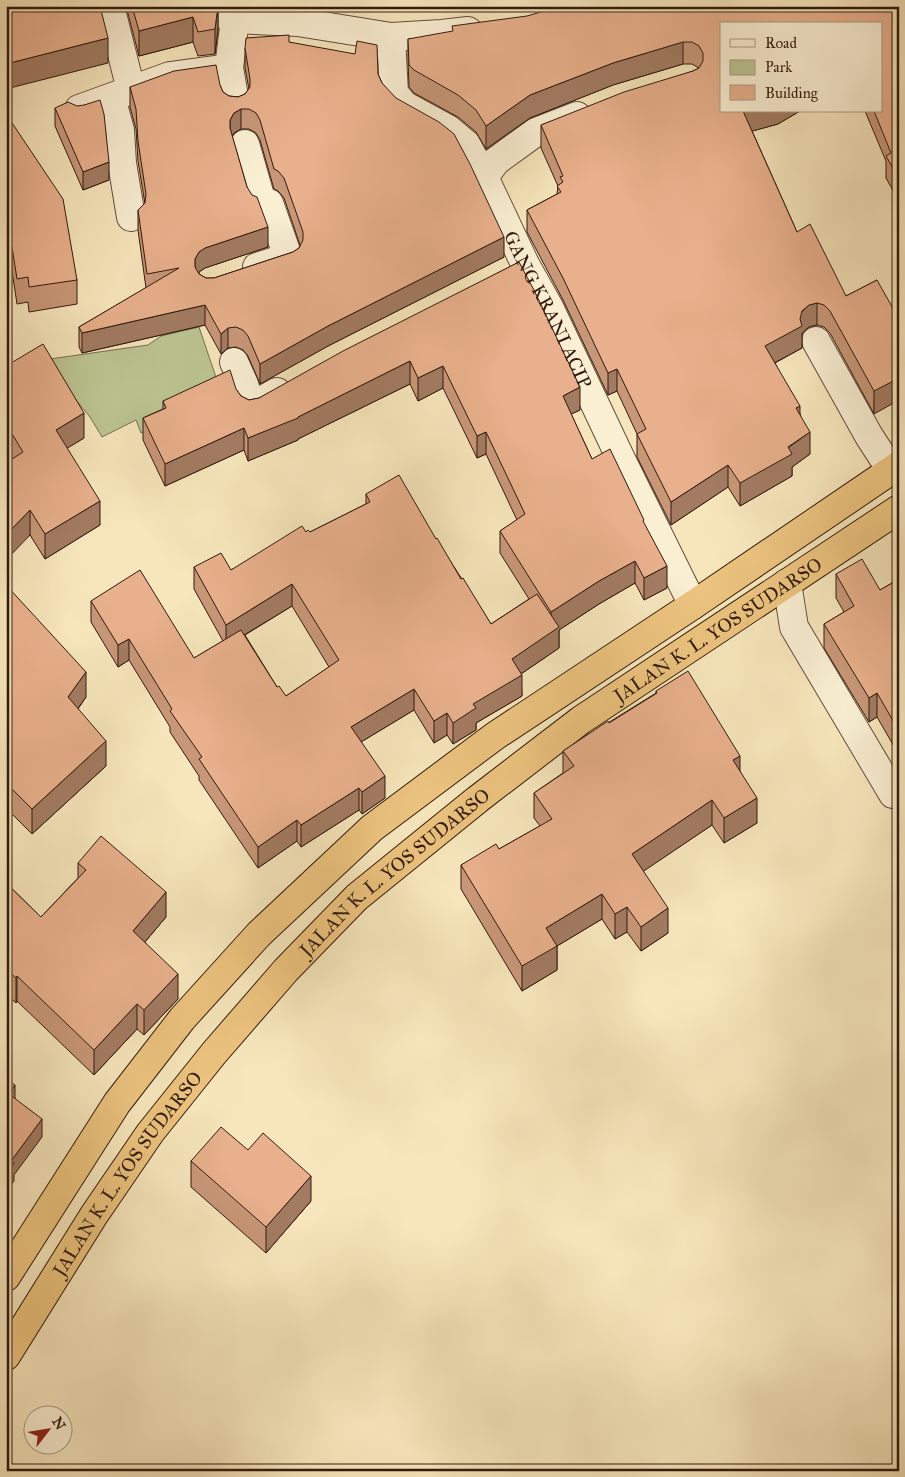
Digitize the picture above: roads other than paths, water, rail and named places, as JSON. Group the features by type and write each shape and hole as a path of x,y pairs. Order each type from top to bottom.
{"highway":[{"name":"JALAN K. L. YOS SUDARSO","path":"6,1277 118,1104 182,1019 259,934 372,828 495,736 895,468"},
{"name":"JALAN K. L. YOS SUDARSO","path":"6,1356 94,1215 150,1134 214,1053 286,970 357,897 581,720 899,508"}],"street":[{"path":"110,6 121,94 120,130 122,163 131,217"},
{"path":"203,6 235,19 298,22 391,37 442,34 488,28"},
{"path":"235,19 229,68 235,102"},
{"name":"GANG KRANI ACIP","path":"391,37 394,93 404,105 448,129 466,144 484,177 525,264 549,307 620,457 693,604"},
{"path":"80,109 170,76 229,68"},
{"path":"484,177 496,160 536,132 603,107"},
{"path":"236,274 288,257 269,203 262,202 245,144"},
{"path":"499,277 525,264"},
{"path":"816,341 869,436 895,468"},
{"path":"234,362 251,406 302,378"},
{"path":"786,583 794,626 893,794"}]}
